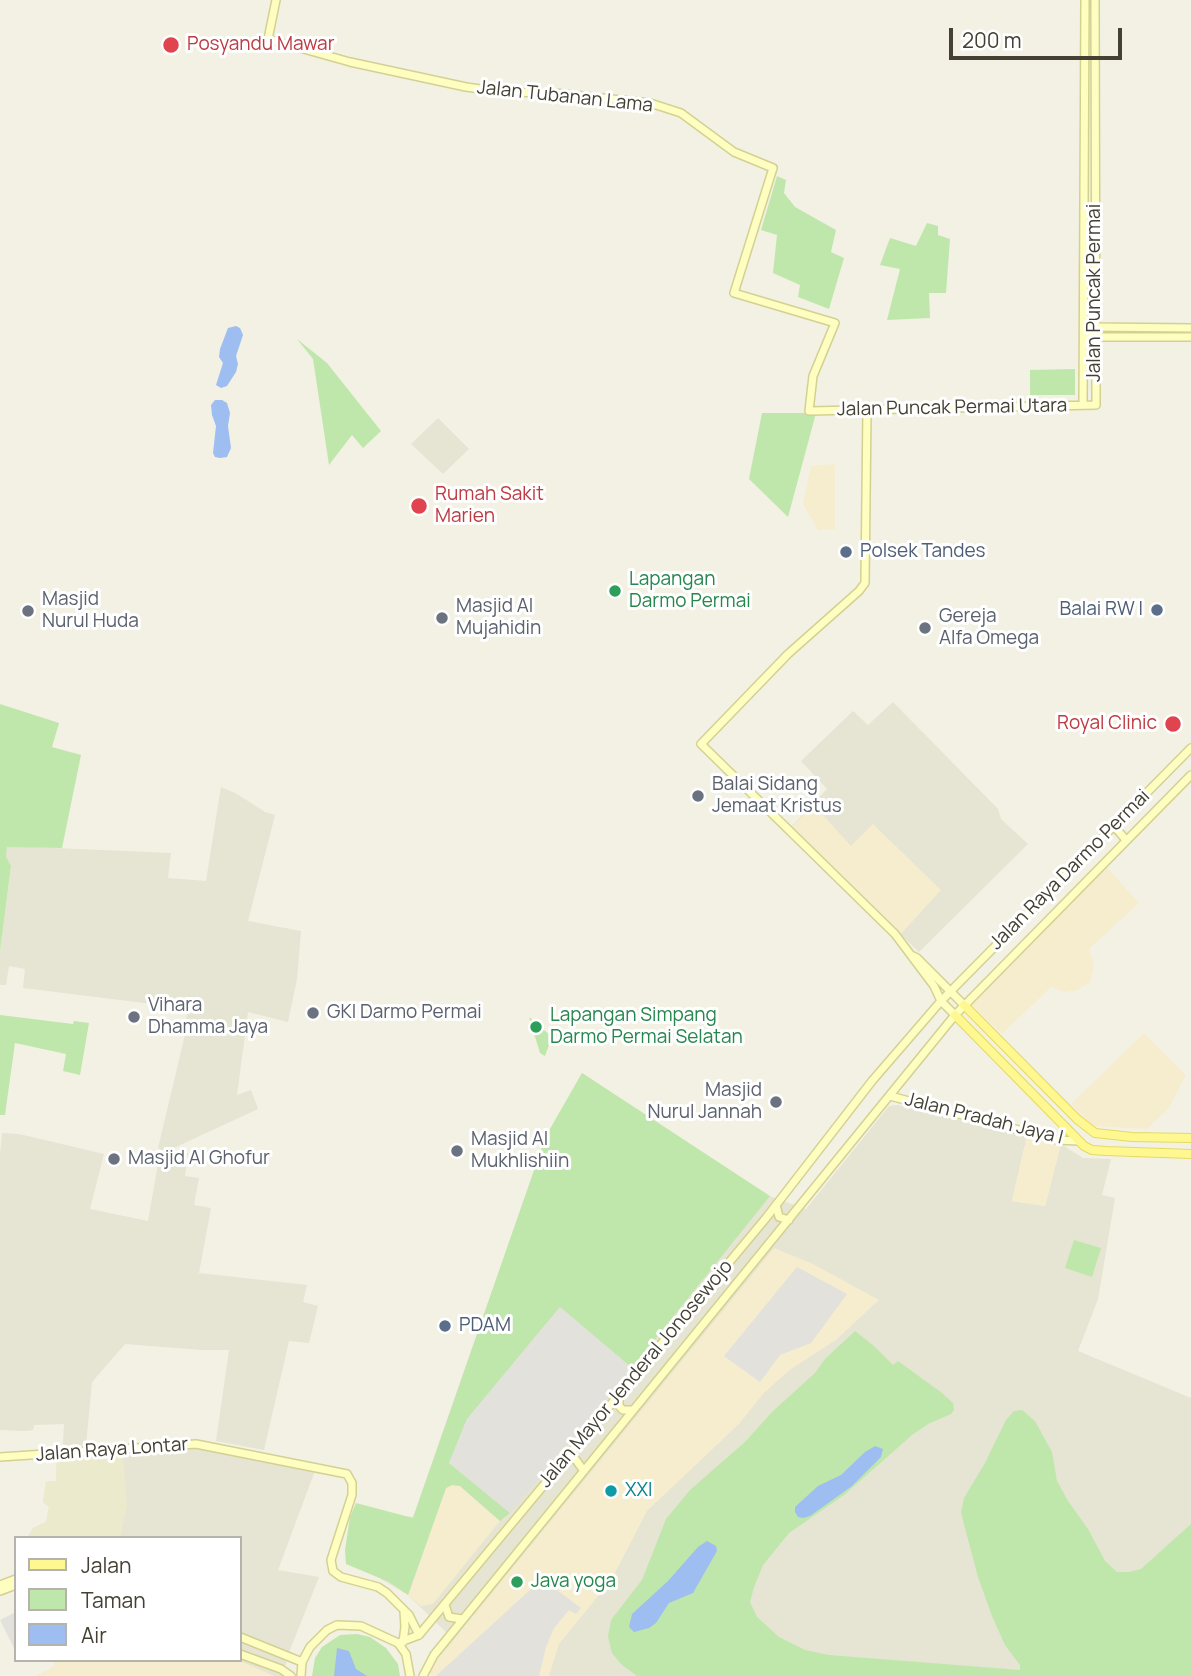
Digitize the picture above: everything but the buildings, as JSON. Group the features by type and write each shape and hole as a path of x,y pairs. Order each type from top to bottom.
{"main road":[{"path":"964,1005 1077,1119 1095,1133 1191,1138"},
{"path":"955,1015 1078,1141 1092,1150 1191,1154"}],"street":[{"name":"Jalan Tubanan Lama","path":"276,0 268,38 350,62 466,87 650,103 681,113 734,152 773,167 734,293 835,323 813,376 809,411"},
{"name":"Jalan Puncak Permai","path":"1083,405 1085,0"},
{"name":"Jalan Puncak Permai","path":"1095,0 1096,405"},
{"path":"1084,326 1191,328"},
{"path":"1084,337 1191,337"},
{"name":"Jalan Puncak Permai Utara","path":"809,411 1096,405"},
{"path":"867,410 865,583 789,654 701,744 895,933 913,956 964,1005"},
{"name":"Jalan Raya Darmo Permai","path":"949,991 1191,748"},
{"name":"Jalan Raya Darmo Permai","path":"964,1005 1191,775"},
{"path":"1114,826 1126,840"},
{"path":"913,956 913,961 938,992 940,1000 955,1015"},
{"name":"Jalan Mayor Jenderal Jonosewojo","path":"400,1643 419,1635 445,1605 776,1205 872,1081 949,991"},
{"name":"Jalan Mayor Jenderal Jonosewojo","path":"423,1676 433,1655 462,1619 964,1005"},
{"name":"Jalan Pradah Jaya I","path":"890,1096 1057,1140 1078,1141"},
{"path":"776,1205 779,1217 789,1220"},
{"path":"746,1241 758,1243 761,1254"},
{"path":"619,1395 619,1405 623,1410 634,1410"},
{"name":"Jalan Raya Lontar","path":"0,1457 196,1444 347,1474 352,1483 352,1495 331,1567 335,1574 341,1577 378,1587 403,1607"},
{"path":"568,1457 576,1460 584,1471"},
{"path":"445,1605 449,1617 462,1619"},
{"path":"403,1607 419,1635"},
{"path":"403,1607 406,1618 400,1643 410,1676"},
{"path":"301,1676 302,1662 318,1637 337,1625 361,1626 400,1643"},
{"path":"242,1637 302,1662"},
{"path":"274,1666 279,1653"},
{"path":"242,1655 274,1666 292,1676"}],"shaded area":[{"path":"438,418 469,449 443,474 411,444"},
{"path":"835,464 835,529 818,530 803,504 811,466"},
{"path":"893,702 998,809 1001,819 1028,844 919,952 790,828 827,789 801,761 853,711 868,725"},
{"path":"221,787 275,815 248,921 301,931 297,979 288,1022 248,1012 237,1095 251,1090 258,1109 165,1152 158,1148 184,1039 188,1005 177,1007 23,988 25,969 9,966 6,985 0,985 0,951 11,867 5,857 7,846 171,853 168,878 206,881"},
{"path":"814,805 851,846 873,824 941,890 900,935 790,828"},
{"path":"1103,863 1139,903 1089,949 1094,966 1090,982 1078,990 1065,992 1051,987 1002,1034 968,1001 967,996"},
{"path":"1144,1033 1186,1075 1169,1108 1147,1129 1093,1126 1071,1104"},
{"path":"582,1073 769,1196 806,1209 889,1106 898,1105 1027,1136 1012,1201 1045,1206 1061,1144 1083,1158 1111,1159 1102,1195 1115,1198 1098,1299 1078,1351 1191,1398 1191,1676 432,1676 430,1673 437,1660 453,1639 408,1595 381,1579 404,1516 413,1517 546,1136"},
{"path":"2,1133 19,1134 104,1154 90,1209 148,1221 158,1164 188,1153 185,1176 199,1178 194,1205 211,1208 199,1273 307,1285 303,1302 318,1306 309,1343 289,1341 264,1450 216,1441 229,1350 125,1344 92,1382 86,1445 63,1444 64,1424 34,1425 33,1430 26,1431 0,1430"},
{"path":"1027,1136 1061,1144 1045,1206 1012,1201"},
{"path":"774,1248 813,1264 879,1300 836,1340 791,1369 764,1393 739,1424 647,1511 612,1579 559,1644 549,1676 432,1676 430,1673 437,1660"},
{"path":"797,1267 847,1294 811,1343 780,1355 760,1382 724,1356"},
{"path":"560,1307 632,1368 510,1513 449,1463 467,1419"},
{"path":"178,1447 316,1468 278,1570 319,1577 282,1676 37,1676 56,1666 54,1662 242,1662 242,1536 28,1536 33,1528 46,1522 49,1507 43,1502 46,1482 56,1481 57,1455 149,1454"},
{"path":"57,1455 123,1455 127,1506 120,1536 28,1536 33,1528 46,1522 49,1507 43,1502 46,1482 56,1481"},
{"path":"452,1485 460,1486 500,1521 433,1604 421,1606 408,1595 446,1488"},
{"path":"542,1579 581,1608 576,1614 569,1610 554,1628 539,1676 436,1676"},
{"path":"14,1613 14,1648 0,1620"},
{"path":"54,1662 242,1662 274,1676 37,1676 56,1666"}],"green space":[{"path":"777,176 786,180 784,193 795,207 836,230 831,252 844,258 829,309 798,297 800,285 773,273 777,235 761,230"},
{"path":"927,223 938,226 938,235 950,239 946,293 929,293 930,318 887,320 900,269 880,265 890,238 916,246"},
{"path":"297,339 327,363 381,431 363,448 352,435 329,465 313,359"},
{"path":"1075,369 1075,395 1030,395 1030,370"},
{"path":"762,413 816,413 788,517 749,479"},
{"path":"0,704 59,723 52,747 81,755 62,848 7,847 6,857 11,866 0,951"},
{"path":"0,1015 73,1024 74,1021 89,1023 80,1075 63,1071 66,1054 15,1043 5,1115 0,1115"},
{"name":"Lapangan Simpang Darmo Permai Selatan","path":"529,1017 552,1037 545,1056 540,1053"},
{"path":"582,1073 770,1196 632,1368 560,1307 467,1419 449,1463 510,1513 500,1521 460,1486 452,1485 446,1488 408,1595 389,1582 346,1564 345,1550 350,1517 356,1503 413,1518 546,1136"},
{"path":"1074,1240 1101,1248 1092,1277 1065,1268"},
{"path":"855,1331 893,1365 898,1361 942,1393 953,1403 954,1410 912,1435 844,1495 789,1533 763,1565 754,1587 750,1602 757,1617 779,1637 805,1650 829,1655 1020,1670 1020,1665 1005,1645 992,1616 978,1577 961,1513 964,1498 1006,1420 1014,1411 1022,1410 1035,1421 1052,1452 1057,1481 1068,1501 1088,1529 1105,1561 1117,1572 1141,1569 1191,1524 1191,1676 637,1676 621,1664 612,1653 608,1637 611,1620 642,1580 666,1519 690,1490 745,1442"},
{"path":"357,1634 370,1637 386,1648 398,1664 400,1676 312,1676 315,1658 322,1647 340,1635"}],"water":[{"path":"236,326 243,335 236,356 238,364 227,386 221,388 216,385 223,363 219,357 220,349 228,328"},
{"path":"215,400 227,403 230,413 228,426 231,448 227,457 215,457 213,453 216,426 211,405"},
{"path":"875,1446 883,1449 881,1457 852,1486 810,1516 798,1517 795,1507 818,1486 841,1475"},
{"path":"707,1541 716,1546 717,1551 693,1593 669,1603 656,1623 649,1628 634,1632 629,1627 632,1614"},
{"path":"337,1648 349,1651 356,1669 367,1676 334,1676"}],"place":[{"name":"Posyandu Mawar","path":"171,45"},
{"name":"Rumah Sakit Marien","path":"419,506"},
{"name":"Polsek Tandes","path":"846,552"},
{"name":"Lapangan Darmo Permai","path":"615,591"},
{"name":"Balai RW I","path":"1157,610"},
{"name":"Masjid Nurul Huda","path":"28,611"},
{"name":"Masjid Al Mujahidin","path":"442,618"},
{"name":"Gereja Alfa Omega","path":"925,628"},
{"name":"Royal Clinic","path":"1173,724"},
{"name":"Balai Sidang Jemaat Kristus","path":"698,796"},
{"name":"GKI Darmo Permai","path":"313,1013"},
{"name":"Vihara Dhamma Jaya","path":"134,1017"},
{"name":"Lapangan Simpang Darmo Permai Selatan","path":"536,1027"},
{"name":"Masjid Nurul Jannah","path":"776,1102"},
{"name":"Masjid Al Mukhlishiin","path":"457,1151"},
{"name":"Masjid Al Ghofur","path":"114,1159"},
{"name":"PDAM","path":"445,1326"},
{"name":"XXI","path":"611,1491"},
{"name":"Java yoga","path":"517,1582"}]}
